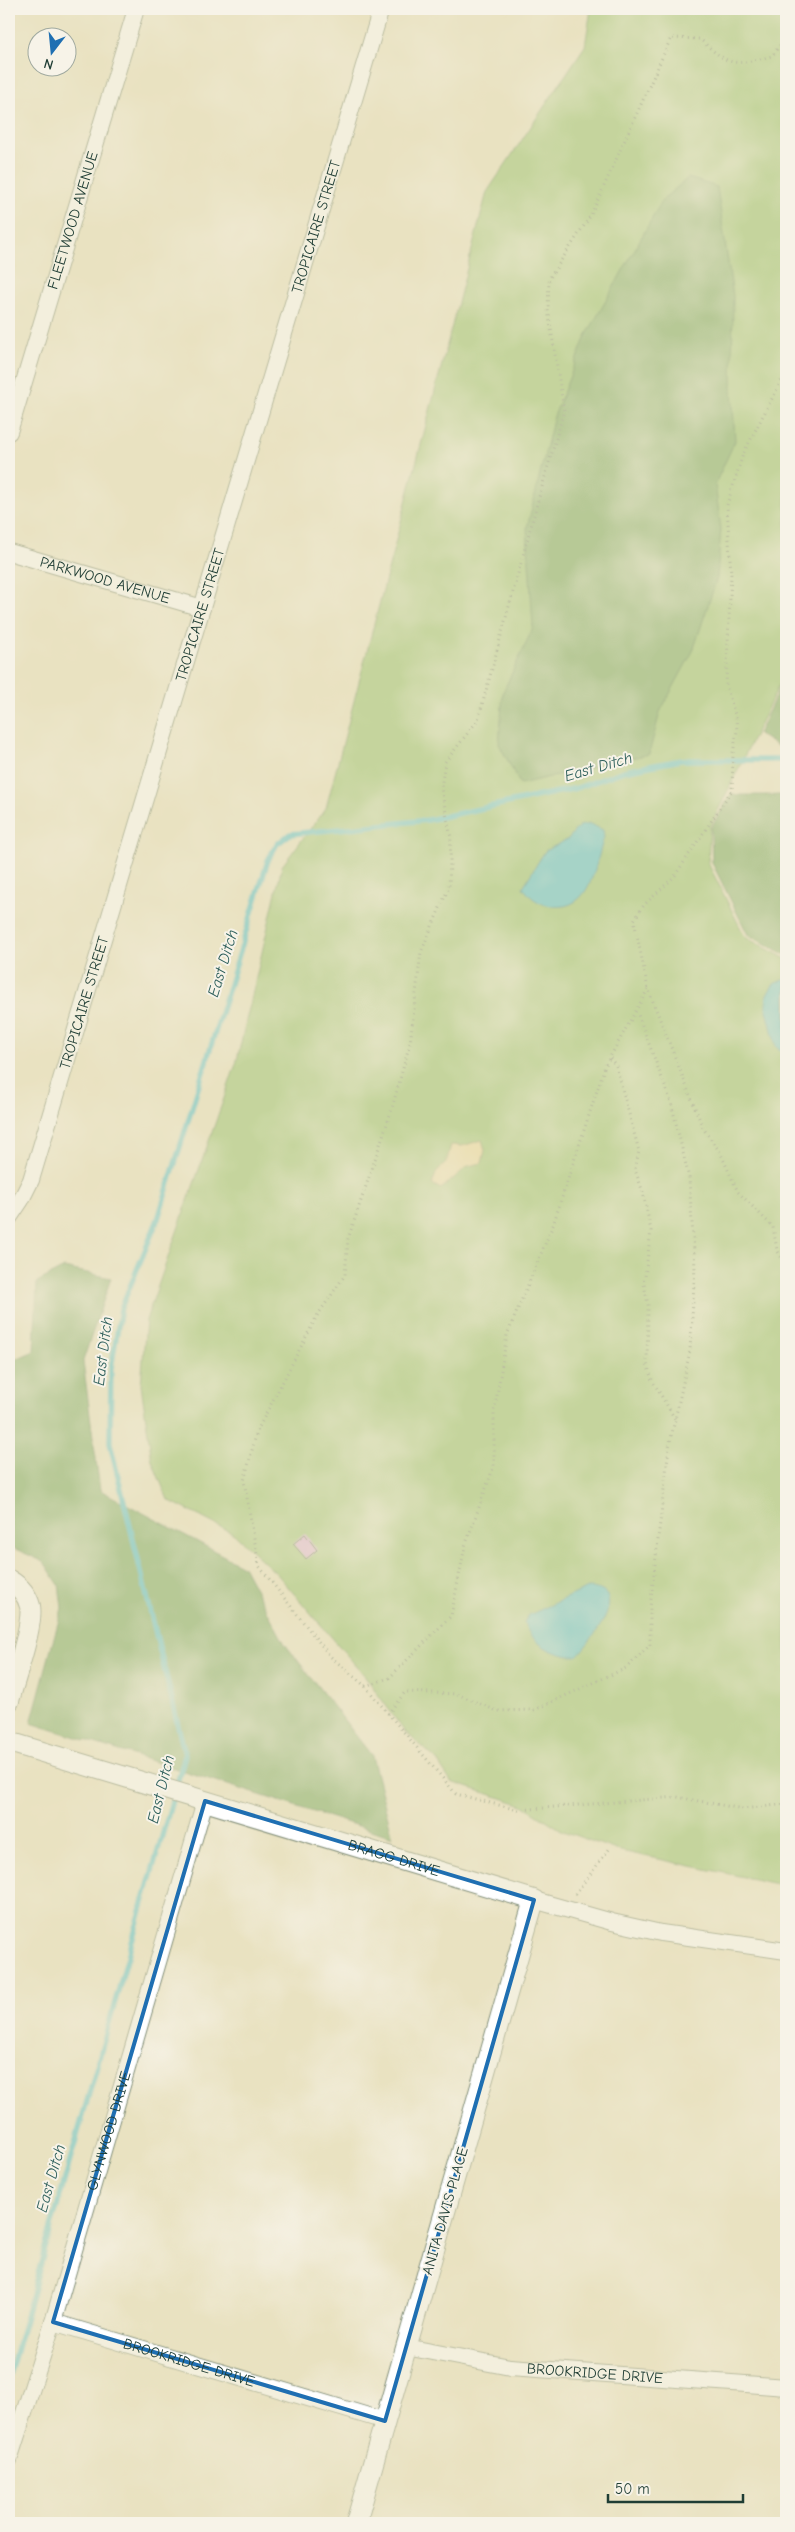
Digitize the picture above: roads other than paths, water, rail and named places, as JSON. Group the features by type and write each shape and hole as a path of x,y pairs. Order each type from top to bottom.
{"street":[{"name":"FLEETWOOD AVENUE","path":"9,432 136,9"},
{"name":"TROPICAIRE STREET","path":"9,1218 31,1180 381,9"},
{"name":"PARKWOOD AVENUE","path":"9,552 202,608"},
{"path":"9,1580 24,1593 31,1609 9,1701"},
{"name":"BRAGG DRIVE","path":"9,1742 612,1922 661,1933 786,1951"},
{"name":"GLYNWOOD DRIVE","path":"9,2460 52,2322 197,1798"},
{"name":"ANITA DAVIS PLACE","path":"356,2523 534,1900"},
{"name":"BROOKRIDGE DRIVE","path":"52,2322 385,2421"},
{"name":"BROOKRIDGE DRIVE","path":"406,2347 510,2367 786,2387"}],"water":[{"path":"590,824 603,830 604,837 594,873 583,894 575,902 564,906 551,906 535,900 523,887 545,851 568,839 579,826"},
{"path":"786,978 786,1055 776,1047 766,1006 767,994 774,984"},
{"path":"588,1588 601,1591 608,1597 608,1606 599,1628 577,1656 561,1654 545,1647 527,1630 524,1622 529,1615"}],"waterway":[{"name":"East Ditch","path":"9,2376 185,1755 110,1443 111,1369 121,1308 158,1219 268,860 277,844 290,834 428,820 577,788 624,771 681,760 786,760"}]}
